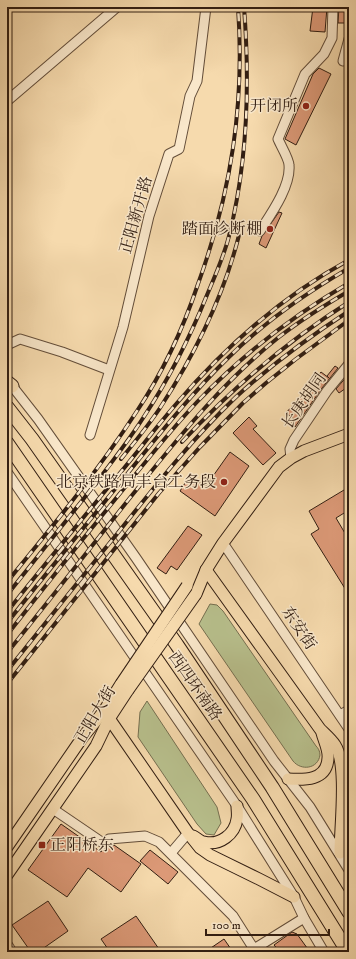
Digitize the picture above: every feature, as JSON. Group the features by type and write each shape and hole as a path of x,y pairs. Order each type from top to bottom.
{"highway":[{"name":"西四环南路","path":"7,407 32,439 177,645 272,787 349,912"},
{"name":"西四环南路","path":"7,443 253,799 347,952"}],"main road":[{"name":"正阳大街","path":"7,875 96,746 107,715 124,687 206,570 223,543 279,468 291,458 304,451 349,434"},
{"path":"206,570 320,729 336,746 341,760 343,780 340,853"},
{"name":"正阳大街","path":"7,847 82,738 107,715"},
{"path":"107,715 188,833 200,848 210,855 294,897"},
{"path":"288,779 304,780 315,778 324,770 328,759 327,748 320,729"},
{"path":"188,833 204,842 216,843 224,839 233,830 237,820 238,806"}],"street":[{"path":"7,101 117,7"},
{"name":"正阳新开路","path":"90,435 123,327 149,216 169,154 179,149 190,96 197,81 206,7"},
{"path":"260,231 280,199 288,178 290,164 278,139 305,74 324,54 332,38 333,7"},
{"path":"343,61 349,39"},
{"path":"7,345 20,339 62,352 109,370"},
{"name":"长庚胡同","path":"291,458 290,450 294,440 327,391 349,364"},
{"name":"西四环南路","path":"9,382 42,425 140,565 274,761 310,807 340,853 349,870"},
{"name":"西四环南路","path":"7,472 238,806 294,897 304,918 324,952"},
{"name":"东安街","path":"223,543 349,729"},
{"path":"340,715 349,710"},
{"path":"53,809 103,843 109,839 145,836 159,842 233,916 254,949 304,918"},
{"path":"171,853 188,833"},
{"path":"7,944 12,952"}],"green space":[{"path":"210,604 217,605 223,611 320,752 319,760 313,766 300,766 293,761 199,624"},
{"path":"147,701 217,807 221,823 214,835 206,834 197,824 138,737 140,712"}],"building":[{"path":"313,7 327,7 325,32 310,31"},
{"path":"339,7 349,7 349,23 338,23"},
{"name":"开闭所","path":"319,68 331,74 296,145 285,139 313,74"},
{"name":"踏面诊断棚","path":"279,212 282,213 266,248 259,244 262,236"},
{"path":"335,366 338,368 295,427 291,424 294,419 286,413 321,372 329,378 327,376"},
{"path":"348,375 349,386 339,393 336,389"},
{"path":"249,417 257,426 253,429 276,453 263,465 233,433"},
{"name":"北京铁路局丰台工务段","path":"230,452 249,466 215,516 180,491 189,477 206,486"},
{"path":"349,487 349,510 336,518 349,540 349,595 311,534 319,529 309,511"},
{"path":"188,526 202,535 177,570 171,566 166,574 157,568"},
{"path":"61,824 101,852 103,849 114,845 141,864 121,892 88,868 67,897 28,870"},
{"path":"150,850 178,872 168,884 140,861"},
{"path":"48,901 68,931 38,952 31,952 12,925"},
{"path":"136,916 159,949 154,952 110,952 101,939"},
{"path":"292,932 297,934 310,952 280,952 274,945"},
{"path":"224,939 233,952 205,952"}],"railway":[{"path":"7,582 41,541 122,433 164,366 186,317 219,216 233,148 239,78 240,43 238,7"},
{"path":"7,595 106,470 145,415 179,356 194,326 216,273 227,243 235,208 244,151 247,94 244,7"},
{"path":"121,459 160,408 197,345 208,323 226,278 240,231"},
{"path":"7,612 170,412 215,362 235,342 301,289 349,260"},
{"path":"7,623 158,436 213,373 241,345 270,321 301,298 349,268"},
{"path":"7,635 144,464 197,402 232,368 268,337 349,283"},
{"path":"7,653 129,499 199,414 237,374 279,337 313,313 349,291"},
{"path":"182,442 201,422 261,366 282,349 349,302"},
{"path":"7,671 160,481 204,429 236,397 263,374 305,341 349,311"},
{"path":"7,684 159,493 200,447 243,403 266,383 349,320"}],"place":[{"name":"开闭所","path":"306,106"},
{"name":"踏面诊断棚","path":"270,229"},
{"name":"北京铁路局丰台工务段","path":"224,482"},
{"name":"正阳桥东","path":"42,845"}]}
